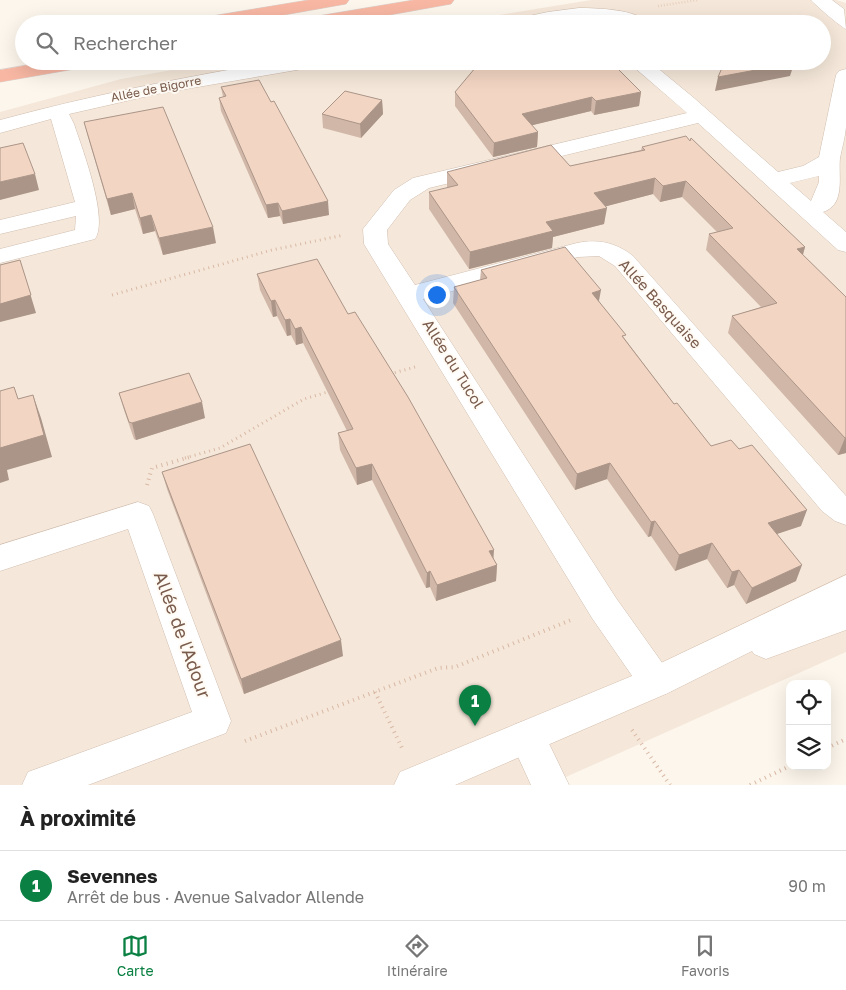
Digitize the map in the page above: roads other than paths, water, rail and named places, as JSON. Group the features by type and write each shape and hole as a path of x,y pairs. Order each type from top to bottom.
{"highway":[{"path":"252,15 340,0"},
{"path":"358,15 445,0"},
{"path":"0,58 15,56"},
{"path":"0,76 34,70"}],"street":[{"path":"820,0 838,13 846,23"},
{"path":"559,15 589,12 617,15"},
{"name":"Allée de Bigorre","path":"0,128 56,111 157,88 262,70"},
{"path":"648,70 846,245"},
{"path":"668,70 694,109"},
{"path":"807,210 823,205 830,182 829,160 846,79"},
{"name":"Allée du Tucol","path":"656,682 604,608 410,295 376,244 375,229 402,195 421,183 694,109"},
{"path":"0,256 87,234 87,206 64,124 56,111"},
{"path":"774,180 811,171 829,160"},
{"path":"0,227 87,206"},
{"name":"Allée Basquaise","path":"410,295 577,250 600,248 610,251 624,261 833,503 846,514"},
{"name":"Allée de l'Adour","path":"0,558 138,514 213,721 41,785"},
{"path":"410,771 527,737 656,682 846,588"},
{"path":"656,682 846,616"},
{"path":"527,737 550,785"}],"place":[{"name":"Sevennes","path":"475,726"}]}
